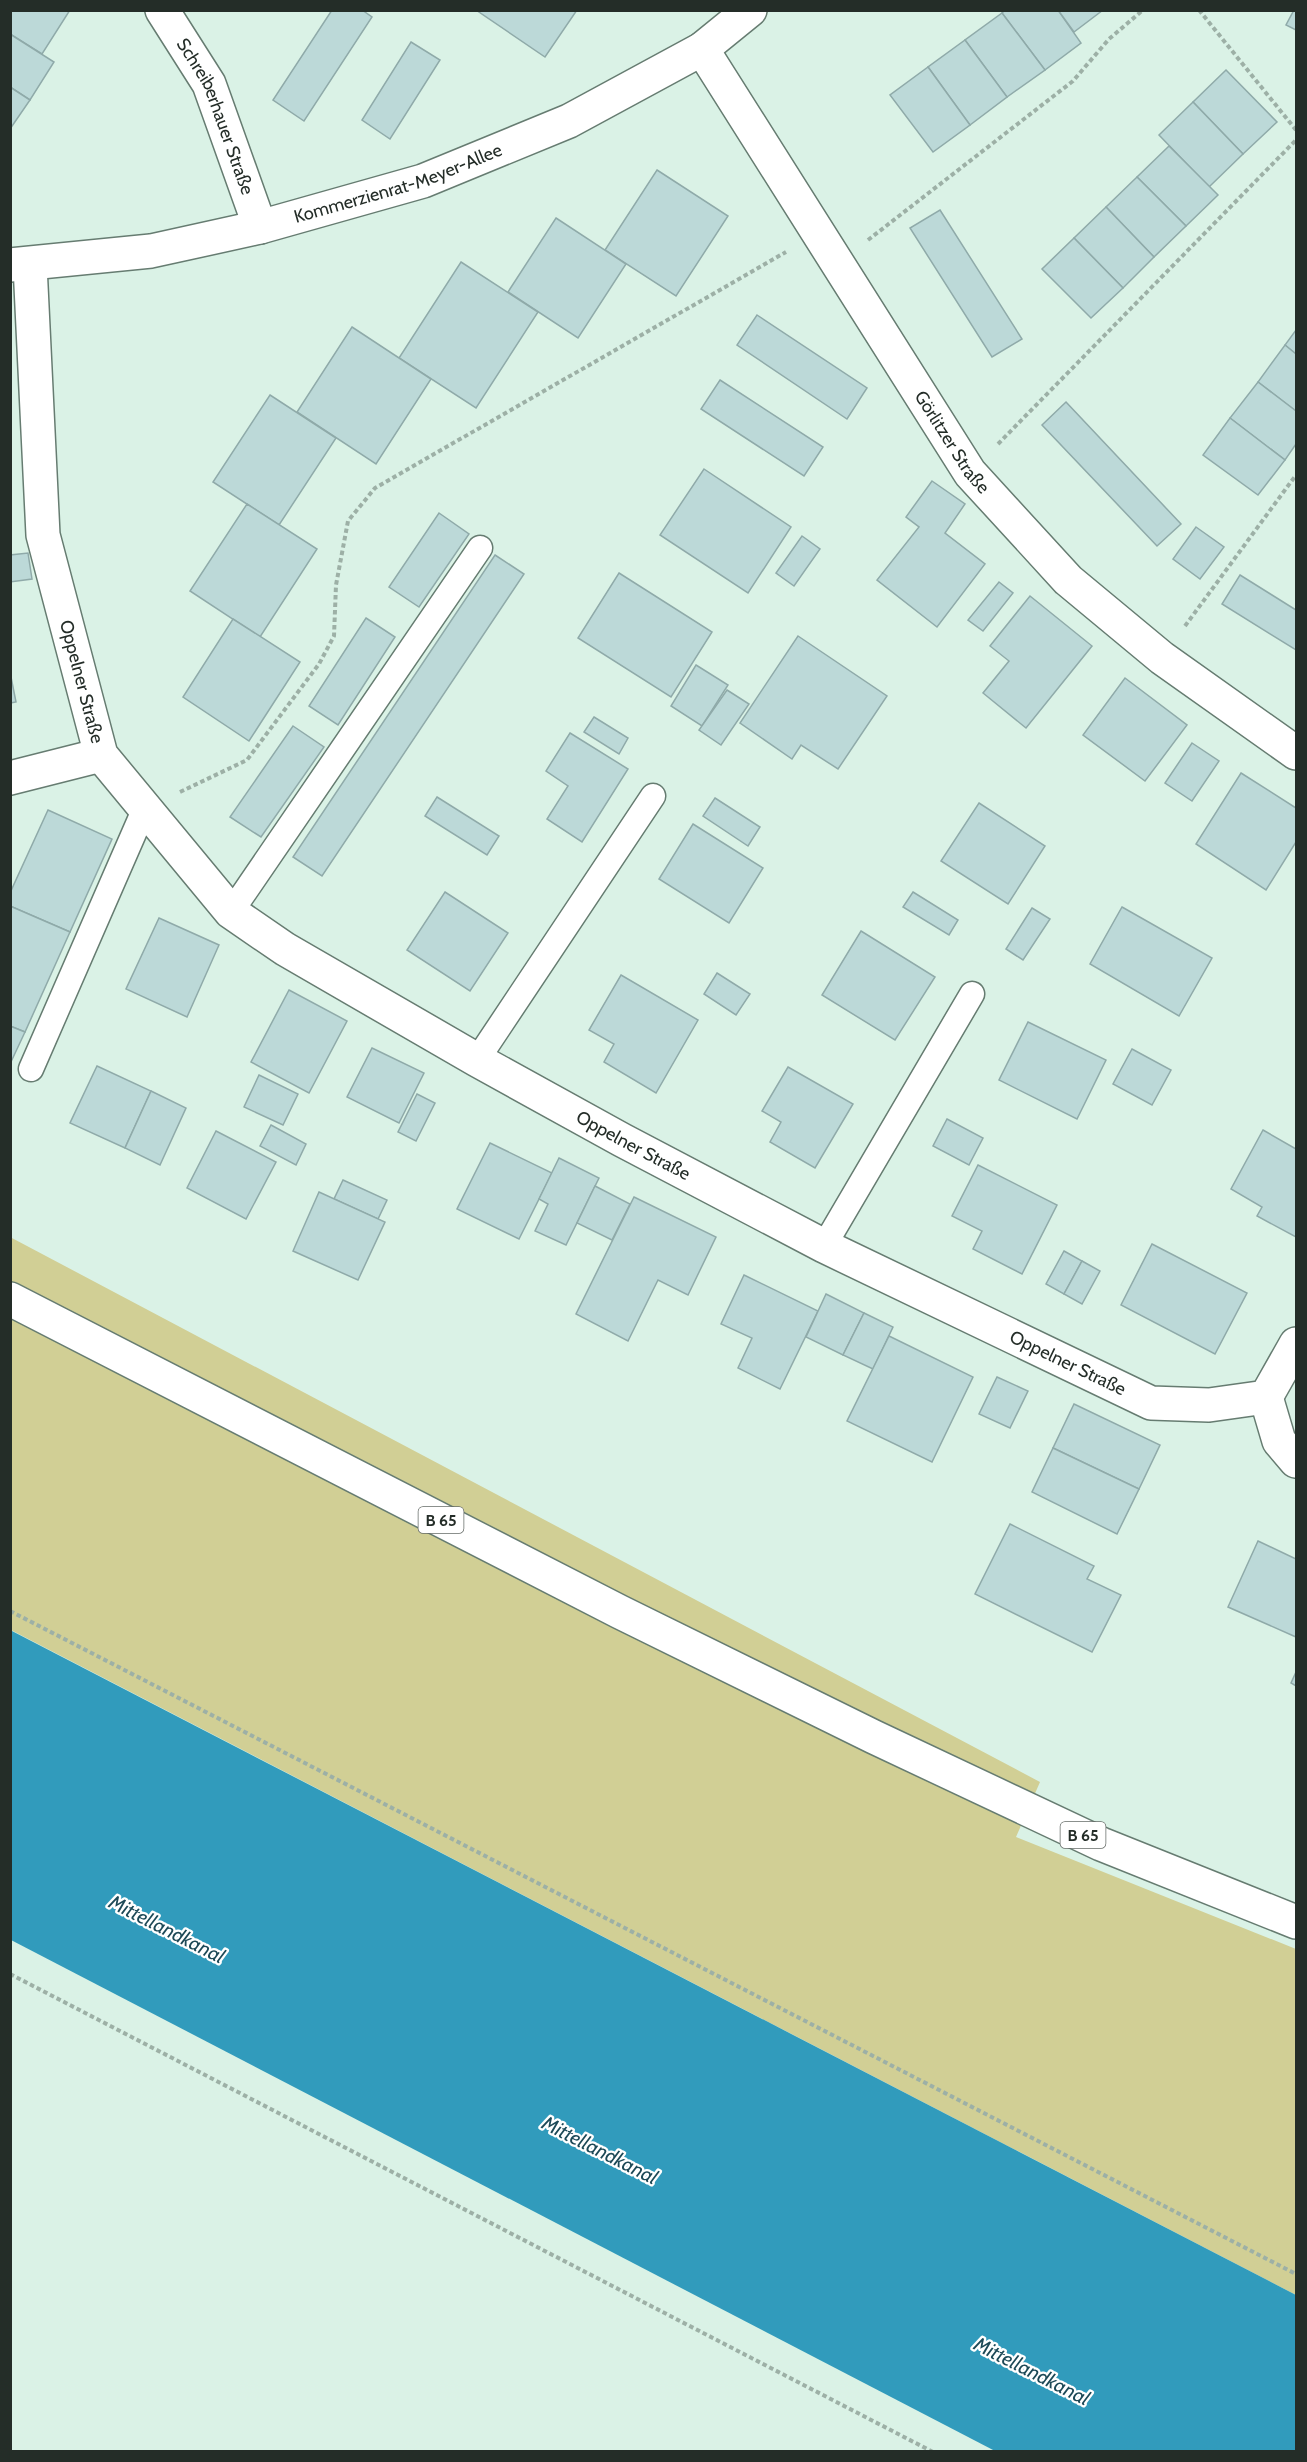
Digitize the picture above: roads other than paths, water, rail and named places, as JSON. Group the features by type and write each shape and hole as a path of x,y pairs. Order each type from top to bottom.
{"street":[{"name":"Schreiberhauer Straße","path":"162,10 209,84 260,227"},
{"name":"Kommerzienrat-Meyer-Allee","path":"20,265 151,251 260,227 423,181 569,121 702,49 750,10"},
{"name":"Görlitzer Straße","path":"702,49 970,473 1068,580 1162,658 1296,753"},
{"name":"Oppelner Straße","path":"20,265 43,535 101,755 231,912 285,949 477,1060 824,1246 1151,1403 1209,1406 1266,1397"},
{"path":"10,778 101,755"},
{"name":"B 65","path":"10,1299 620,1612 874,1737 1101,1844 1296,1922"},
{"path":"1296,1344 1266,1397 1279,1442 1296,1461"}],"lane":[{"path":"231,912 480,548"},
{"path":"477,1060 653,796"},
{"path":"31,1069 145,808"},
{"path":"824,1246 972,993"}],"water":[{"name":"Mittellandkanal","path":"10,1630 1296,2295 1296,2451 995,2451 11,1940"}]}
